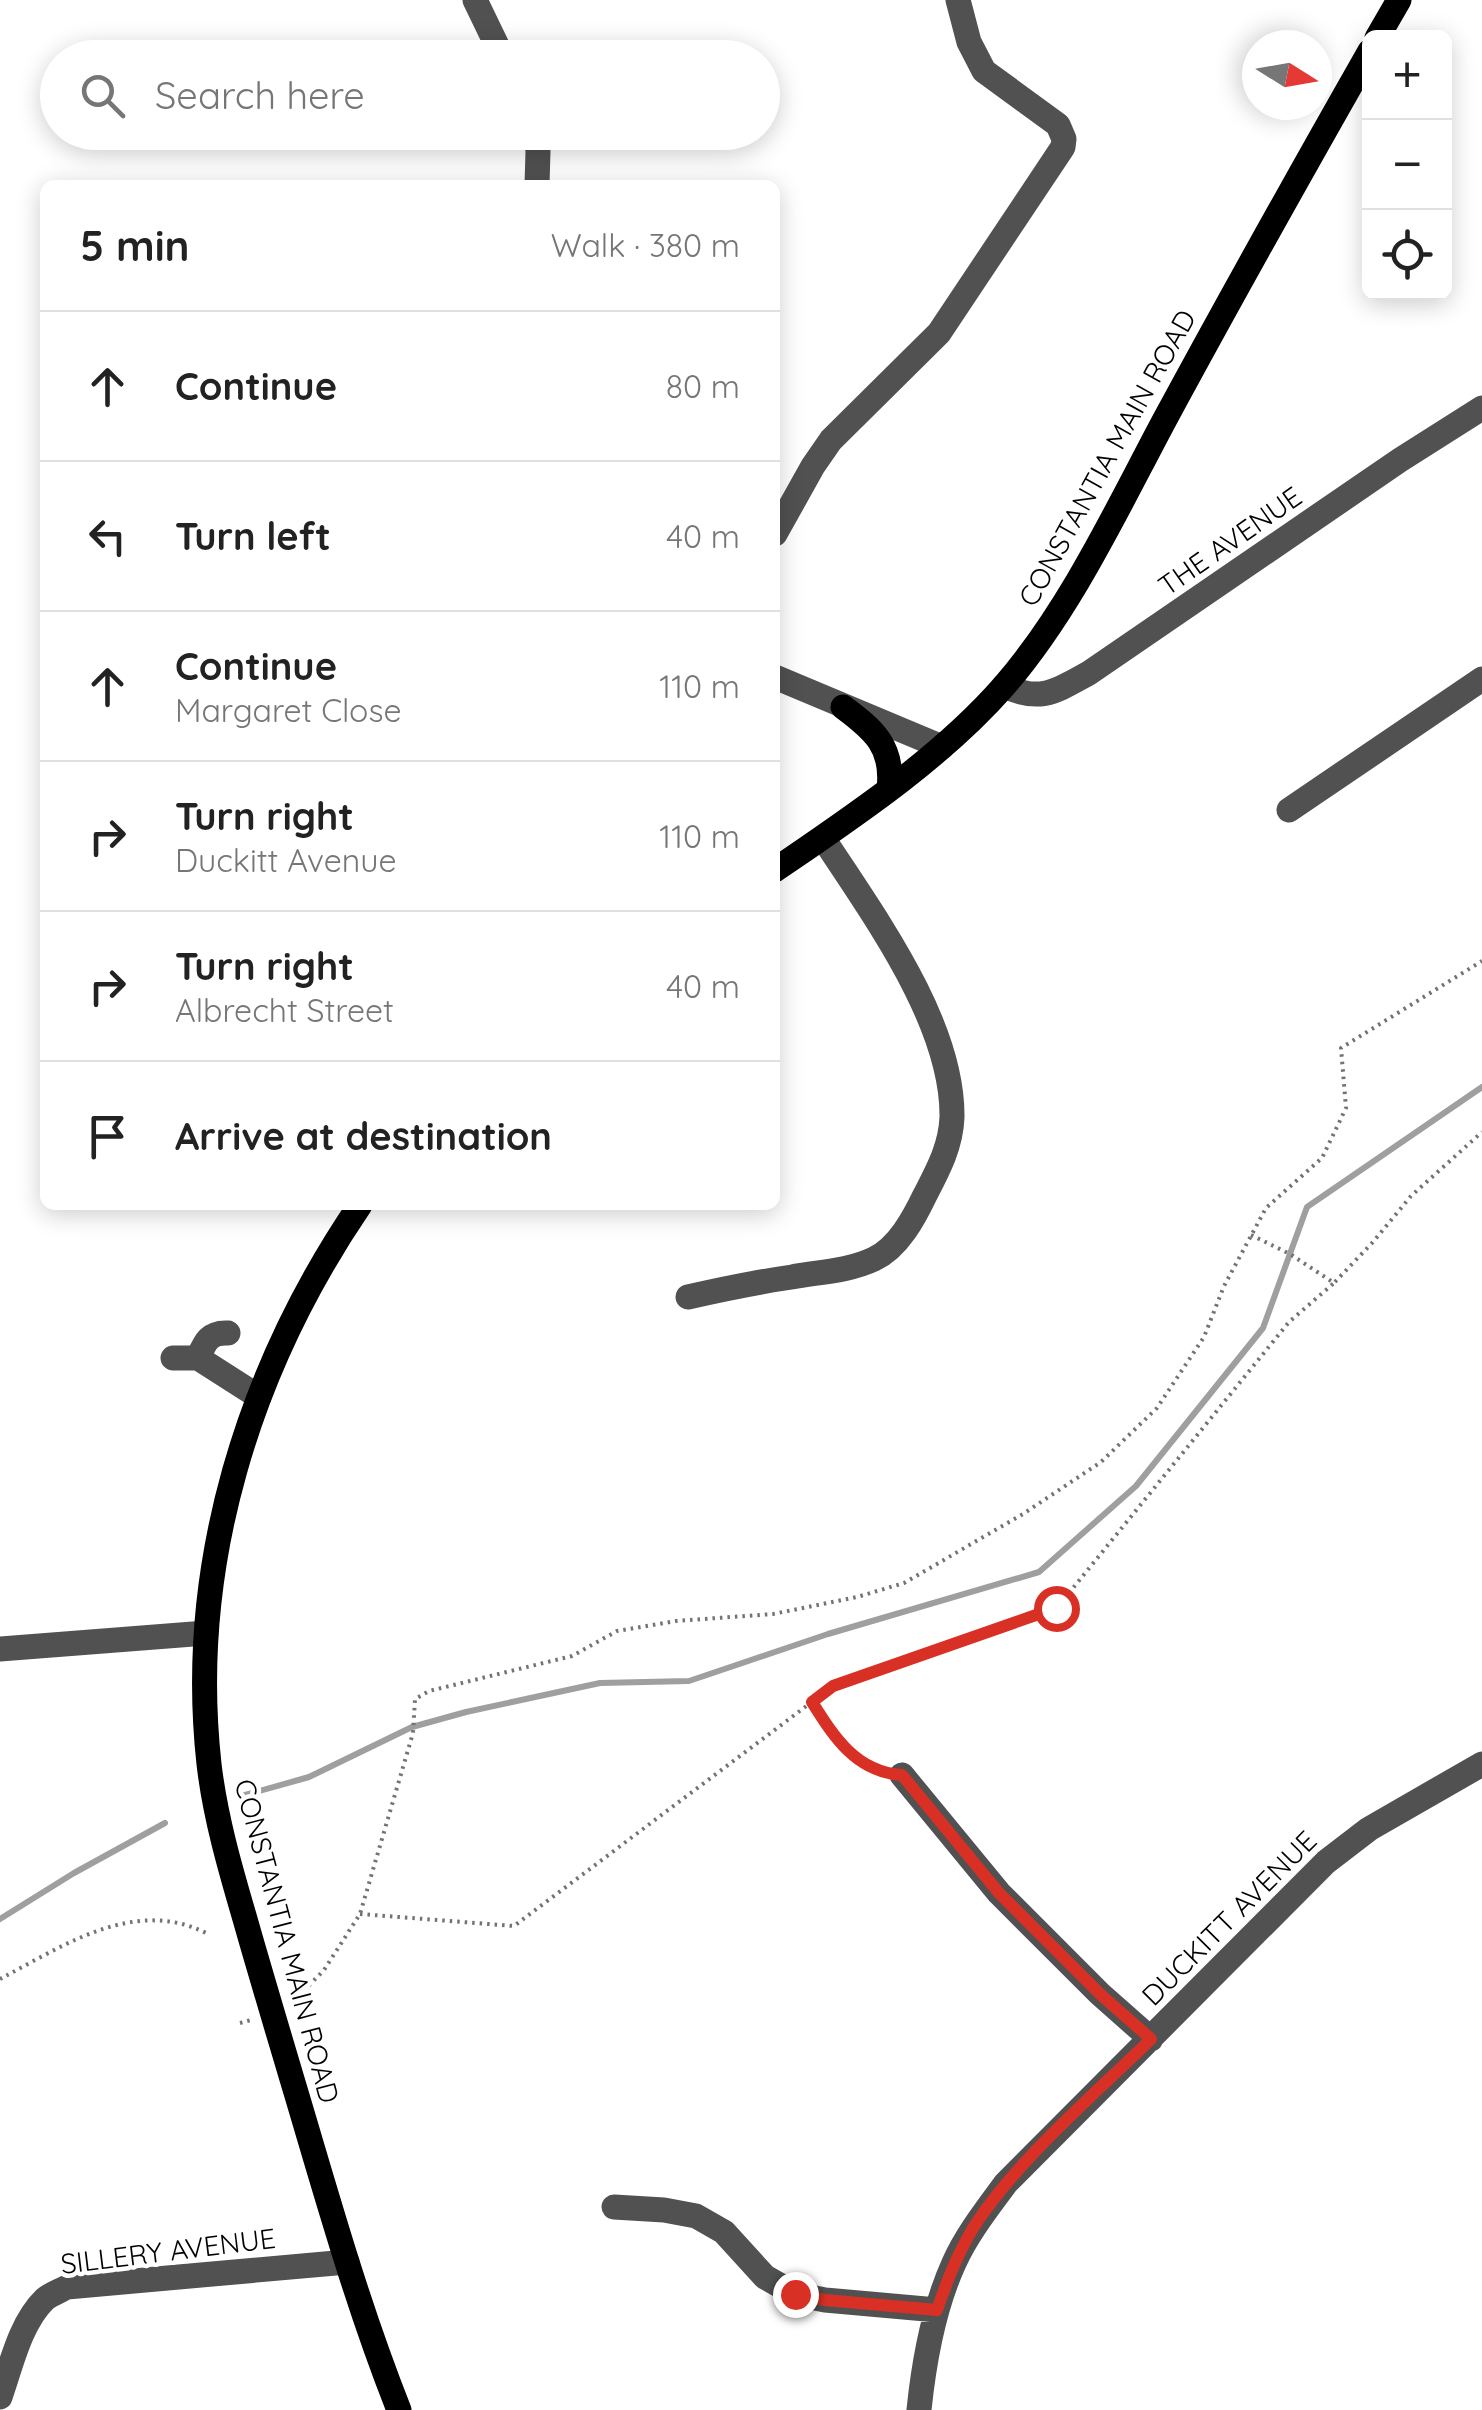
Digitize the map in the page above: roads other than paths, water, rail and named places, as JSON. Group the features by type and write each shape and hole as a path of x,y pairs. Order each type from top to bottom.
{"main road":[{"path":"1381,30 1398,0"},
{"name":"CONSTANTIA MAIN ROAD","path":"780,867 942,746 1004,686 1031,651 1077,582 1362,65"},
{"path":"843,707 868,726 882,744 889,764 889,788"},
{"name":"CONSTANTIA MAIN ROAD","path":"356,1210 332,1245 287,1331 259,1397 232,1478 214,1554 206,1633 205,1714 210,1766 229,1864 348,2262 399,2410"}],"street":[{"path":"474,0 494,40"},
{"path":"780,525 831,440 938,333 1062,147 1064,138 1058,125 984,70 969,42 958,0"},
{"path":"536,180 538,150"},
{"name":"THE AVENUE","path":"1004,686 1034,696 1050,694 1089,673 1482,408"},
{"path":"780,679 942,746"},
{"path":"1289,810 1482,679"},
{"path":"688,1297 872,1260 898,1239 944,1160 952,1118 947,1077 935,1033 883,931 823,838"},
{"path":"228,1332 208,1338 185,1358 259,1397"},
{"path":"0,1649 206,1633"},
{"name":"DUCKITT AVENUE","path":"919,2410 937,2310 953,2264 1006,2184 1347,1844 1482,1764"},
{"path":"902,1775 999,1893 1088,1983 1151,2039"},
{"path":"614,2206 696,2216 724,2232 764,2278 795,2294 937,2310"},
{"name":"SILLERY AVENUE","path":"0,2397 33,2314 48,2297 67,2287 348,2262"}],"waterway":[{"path":"238,1797 309,1777 412,1727 600,1683 689,1681 828,1634 1039,1572 1136,1486 1263,1328 1307,1207 1482,1087"},
{"path":"0,1919 165,1823"}]}
